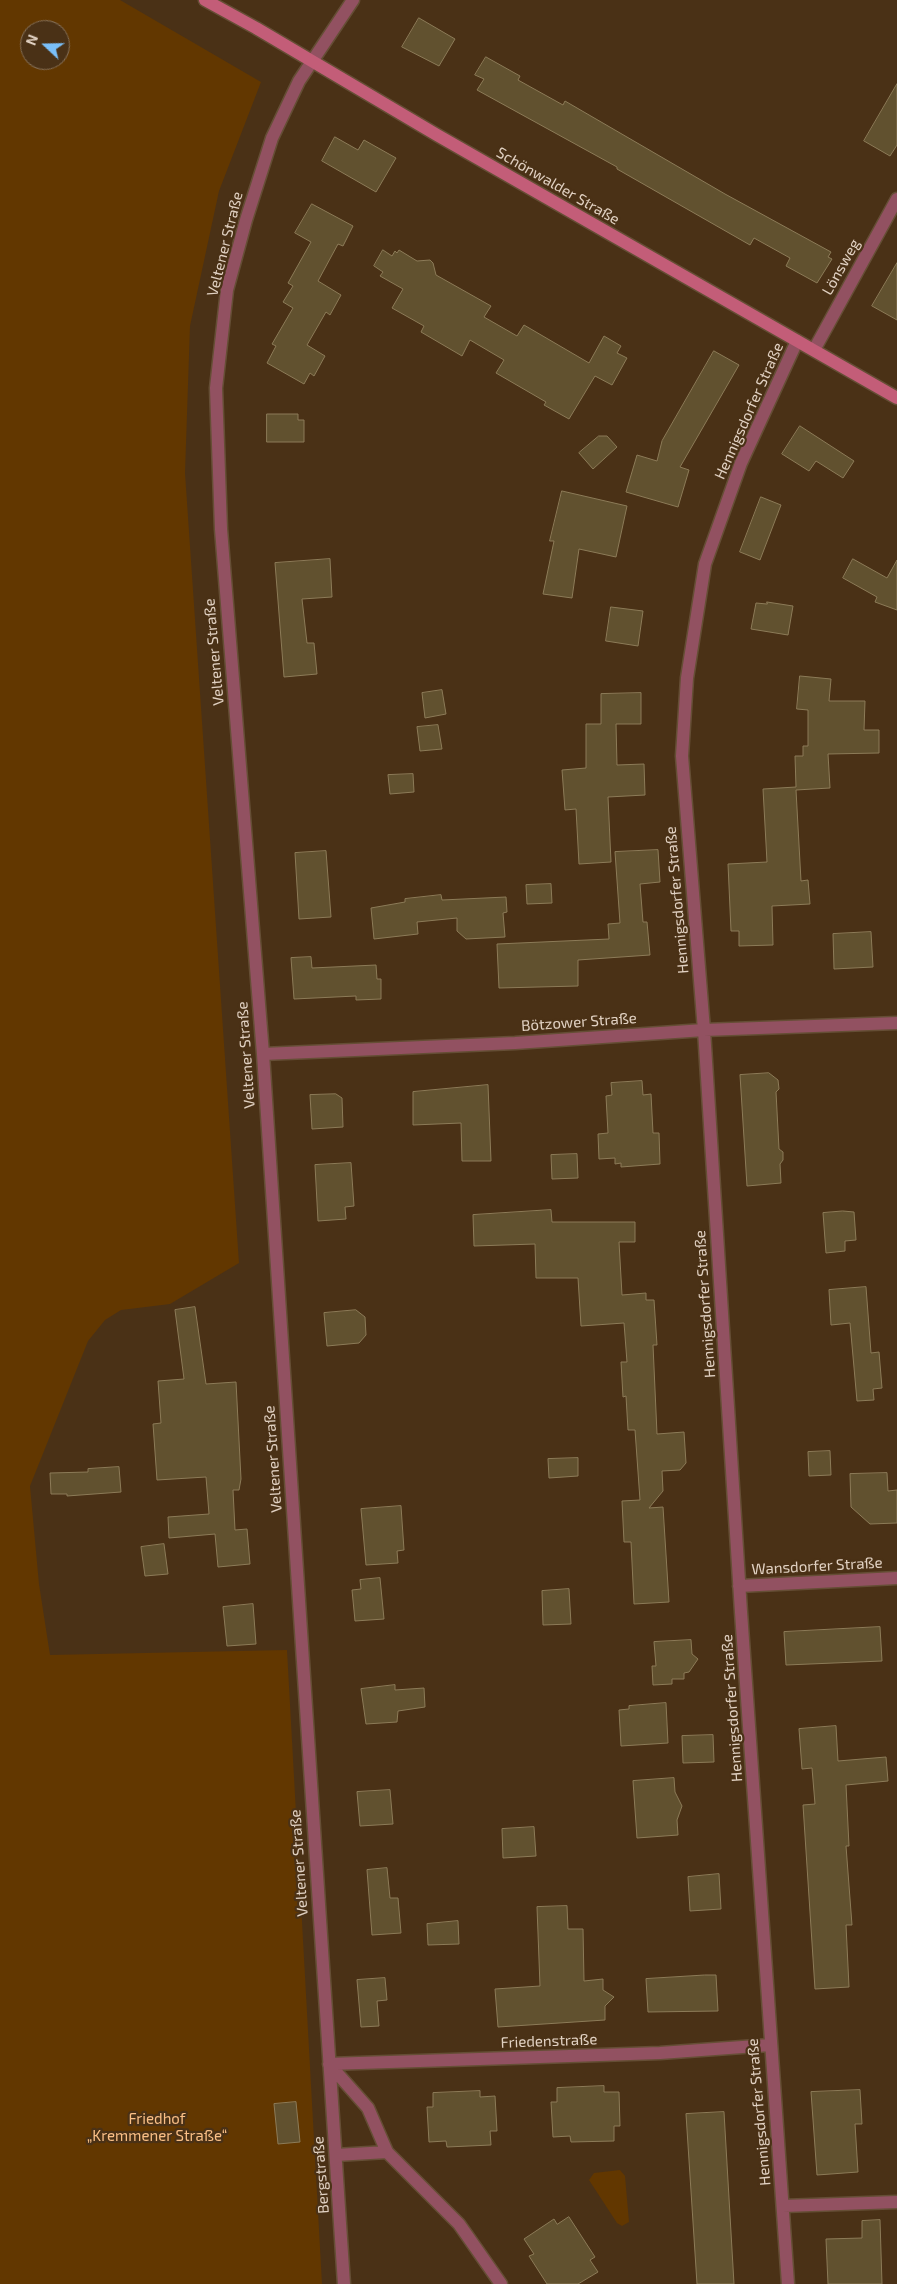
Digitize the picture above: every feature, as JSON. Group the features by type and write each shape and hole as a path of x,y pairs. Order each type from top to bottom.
{"main road":[{"name":"Schönwalder Straße","path":"205,0 437,136 897,398"}],"street":[{"name":"Veltener Straße","path":"329,2064 263,1054 221,529 216,388 227,290 246,220 272,138 299,81 353,0"},
{"name":"Lönsweg","path":"814,350 897,199"},
{"name":"Hennigsdorfer Straße","path":"788,2284 739,1586 704,1030 682,756 687,678 705,564 741,462 797,341"},
{"name":"Bötzower Straße","path":"263,1054 515,1043 704,1030 897,1023"},
{"name":"Wansdorfer Straße","path":"739,1586 897,1578"},
{"name":"Friedenstraße","path":"329,2064 620,2055 770,2046"},
{"path":"329,2064 368,2108 387,2152 459,2224 501,2284"},
{"name":"Bergstraße","path":"329,2064 344,2284"},
{"path":"336,2155 387,2152"},
{"path":"783,2206 897,2202"}],"green space":[{"name":"Friedhof „Kremmener Straße“","path":"0,0 120,0 261,82 219,191 190,326 185,473 239,1263 170,1304 121,1310 105,1320 88,1341 30,1486 39,1584 50,1655 287,1650 322,2284 0,2284"},
{"path":"620,2170 625,2176 629,2222 622,2226 617,2223 589,2180 594,2173"}],"building":[{"path":"419,18 455,39 439,66 402,47"},
{"path":"486,57 520,76 518,80 563,105 565,101 725,194 831,252 828,257 832,259 817,283 786,266 790,258 754,238 750,245 617,169 617,167 477,90 484,79 475,75"},
{"path":"897,84 897,145 890,156 864,141"},
{"path":"335,137 358,150 364,140 396,158 376,192 322,161"},
{"path":"312,204 353,226 343,246 338,244 318,281 341,295 330,315 326,312 307,345 325,356 314,376 310,373 304,384 267,363 276,346 272,344 293,308 283,302 293,286 288,283 311,242 295,233"},
{"path":"383,250 392,256 395,251 397,253 399,250 417,261 430,260 433,263 436,275 491,306 484,317 517,336 524,325 589,363 604,336 621,346 617,353 627,358 612,385 595,376 569,419 544,405 546,402 496,373 504,360 470,340 462,356 421,332 424,326 392,308 403,289 380,276 383,272 374,266"},
{"path":"897,263 897,320 872,306"},
{"path":"714,351 739,365 680,467 689,470 678,507 626,492 637,455 657,461 662,441"},
{"path":"267,414 298,414 298,420 304,420 304,442 267,442"},
{"path":"800,426 854,461 843,478 816,461 809,471 782,454"},
{"path":"599,436 607,436 617,447 593,469 579,453"},
{"path":"562,491 627,506 616,557 579,549 572,598 543,594 554,541 550,541"},
{"path":"761,497 781,505 760,560 740,552"},
{"path":"330,559 332,597 302,599 307,643 314,643 317,674 284,677 275,563"},
{"path":"853,559 887,578 897,560 897,610 875,602 877,597 843,578"},
{"path":"767,602 793,606 788,635 751,629 756,603 767,604"},
{"path":"611,607 643,611 638,646 606,641"},
{"path":"800,676 831,679 829,701 865,701 864,730 879,730 879,753 828,754 830,788 796,790 801,881 808,880 810,904 772,906 773,945 739,946 739,931 731,931 728,864 767,862 763,789 796,787 795,756 803,756 803,746 808,746 808,710 797,709"},
{"path":"442,690 446,714 425,718 422,693"},
{"path":"641,693 641,724 616,724 617,765 644,764 645,795 608,797 611,862 579,864 576,809 565,810 562,770 586,768 586,724 601,724 601,694"},
{"path":"438,725 442,749 420,751 417,727"},
{"path":"413,774 414,792 390,794 388,775"},
{"path":"658,850 660,882 640,884 643,922 647,922 650,955 578,960 578,986 499,988 497,944 609,939 608,924 620,923 615,852"},
{"path":"326,851 331,917 299,919 295,853"},
{"path":"551,884 552,903 527,904 526,885"},
{"path":"441,895 442,900 506,897 507,912 503,913 505,937 466,939 457,931 457,918 417,922 418,934 374,939 371,908 405,902 405,899"},
{"path":"871,932 873,967 834,969 833,934"},
{"path":"311,957 312,968 376,965 377,979 381,979 381,999 356,1000 356,996 294,999 291,958"},
{"path":"769,1073 778,1080 779,1089 776,1092 779,1149 783,1152 783,1160 780,1164 781,1183 747,1186 740,1075"},
{"path":"642,1081 643,1095 651,1094 653,1133 659,1133 660,1164 621,1167 621,1163 615,1164 615,1158 599,1159 598,1134 608,1133 606,1096 612,1095 611,1083"},
{"path":"488,1085 491,1161 462,1161 461,1123 413,1125 413,1092"},
{"path":"336,1094 342,1098 343,1127 312,1129 310,1095"},
{"path":"577,1154 578,1178 552,1179 551,1155"},
{"path":"351,1163 354,1206 345,1207 346,1219 318,1221 315,1165"},
{"path":"551,1210 552,1222 635,1222 635,1242 619,1242 622,1295 646,1293 646,1300 654,1300 657,1345 653,1345 657,1434 684,1432 686,1463 680,1470 662,1471 663,1491 649,1508 663,1507 669,1602 634,1604 631,1542 624,1542 622,1501 640,1500 635,1430 628,1430 626,1396 623,1397 621,1362 627,1362 624,1323 581,1326 578,1278 536,1278 535,1244 474,1246 473,1215"},
{"path":"854,1212 856,1240 845,1241 845,1251 826,1253 823,1213"},
{"path":"866,1287 871,1353 879,1352 882,1388 873,1389 874,1400 857,1401 850,1323 831,1325 829,1290"},
{"path":"195,1307 206,1384 236,1382 241,1479 239,1490 233,1490 235,1530 247,1529 250,1564 218,1567 215,1534 169,1538 168,1517 209,1514 206,1477 157,1480 153,1424 161,1423 158,1381 184,1379 175,1310"},
{"path":"356,1310 365,1317 366,1335 359,1343 327,1346 324,1313"},
{"path":"830,1451 831,1475 809,1476 808,1452"},
{"path":"578,1458 578,1476 549,1478 548,1459"},
{"path":"119,1467 121,1492 67,1496 67,1494 51,1494 50,1473 88,1472 88,1469"},
{"path":"887,1473 888,1491 897,1490 897,1523 870,1524 851,1507 850,1474"},
{"path":"401,1506 404,1550 397,1551 398,1563 366,1565 361,1509"},
{"path":"164,1544 168,1574 145,1576 141,1547"},
{"path":"380,1578 384,1619 355,1621 352,1590 361,1589 360,1580"},
{"path":"569,1589 571,1624 543,1625 542,1591"},
{"path":"253,1604 256,1644 227,1646 223,1607"},
{"path":"880,1627 882,1661 786,1665 784,1632"},
{"path":"691,1640 692,1654 698,1659 689,1672 684,1673 684,1679 672,1679 672,1684 653,1685 652,1666 656,1666 654,1642"},
{"path":"395,1685 395,1690 424,1688 425,1707 398,1711 397,1722 366,1724 361,1689"},
{"path":"666,1703 668,1743 621,1746 619,1710 629,1709 629,1706"},
{"path":"836,1726 838,1761 886,1757 888,1781 846,1785 849,1846 846,1846 852,1925 846,1925 849,1987 815,1989 803,1805 815,1804 812,1768 802,1769 799,1729"},
{"path":"713,1735 714,1762 683,1763 682,1736"},
{"path":"674,1778 675,1792 682,1806 677,1820 678,1835 637,1838 633,1781"},
{"path":"390,1790 393,1824 360,1826 357,1792"},
{"path":"534,1827 536,1856 503,1858 502,1829"},
{"path":"387,1868 390,1898 398,1898 401,1933 372,1935 367,1870"},
{"path":"719,1874 721,1909 690,1911 688,1877"},
{"path":"567,1906 568,1929 583,1929 584,1981 603,1979 603,1990 614,1997 605,2006 605,2020 498,2027 495,1989 540,1986 537,1907"},
{"path":"458,1921 459,1944 428,1945 427,1924"},
{"path":"716,1975 718,2011 648,2012 646,1979"},
{"path":"385,1978 387,2000 377,2001 379,2026 361,2027 357,1980"},
{"path":"604,2086 604,2092 619,2092 620,2126 614,2126 614,2141 571,2142 570,2136 553,2137 551,2102 557,2102 557,2088"},
{"path":"860,2090 862,2124 855,2124 858,2172 817,2175 811,2092"},
{"path":"480,2091 480,2097 495,2096 497,2131 490,2131 491,2145 447,2147 446,2141 429,2142 427,2107 433,2107 433,2093"},
{"path":"296,2102 300,2142 278,2144 274,2104"},
{"path":"724,2112 734,2284 697,2284 686,2114"},
{"path":"569,2217 595,2257 590,2260 598,2272 578,2284 547,2284 529,2256 534,2254 524,2239 554,2219 557,2224"},
{"path":"880,2220 882,2284 828,2284 826,2239 862,2238 862,2221"}]}
